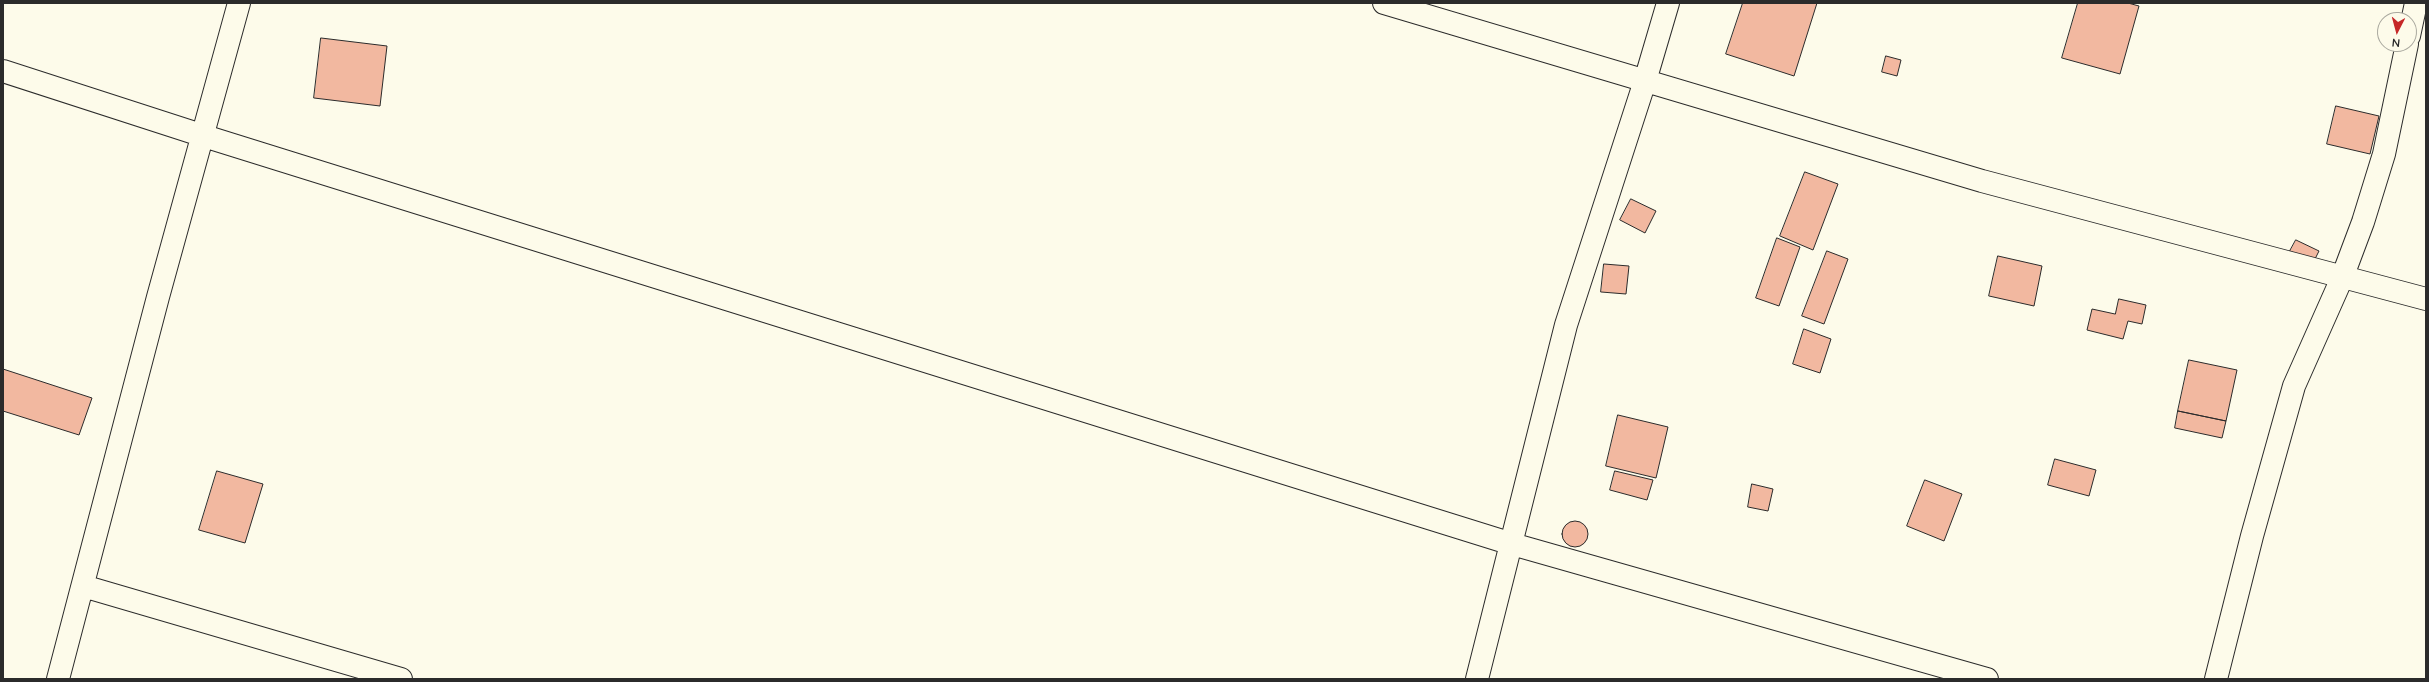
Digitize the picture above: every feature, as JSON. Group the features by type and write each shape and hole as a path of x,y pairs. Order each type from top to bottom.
{"street":[{"path":"58,679 158,297 204,136 239,3"},
{"path":"1384,3 1982,182 2426,299"},
{"path":"1477,679 1512,544 1538,429 1566,325 1645,81 1668,3"},
{"path":"2216,679 2252,536 2294,386 2342,278 2363,222 2384,154 2405,52"},
{"path":"3,71 204,136 1512,544 1986,679"},
{"path":"83,586 401,679"}],"building":[{"path":"1743,3 1817,3 1794,76 1726,54"},
{"path":"2078,3 2128,3 2139,6 2120,74 2062,58"},
{"path":"321,38 387,46 380,106 314,98"},
{"path":"1886,56 1901,60 1897,76 1882,72"},
{"path":"2336,106 2379,116 2370,154 2327,144"},
{"path":"1805,172 1838,184 1813,250 1780,236"},
{"path":"1631,199 1656,211 1645,233 1620,220"},
{"path":"1777,238 1800,247 1779,306 1756,298"},
{"path":"2296,240 2319,251 2313,263 2290,251"},
{"path":"1827,251 1848,259 1824,324 1802,316"},
{"path":"1998,256 2042,266 2034,306 1989,296"},
{"path":"1604,264 1629,266 1626,294 1601,292"},
{"path":"2119,299 2146,305 2142,324 2128,321 2123,339 2087,330 2092,309 2115,314"},
{"path":"1804,329 1831,339 1820,373 1793,364"},
{"path":"2189,360 2237,370 2226,421 2178,411"},
{"path":"3,369 92,398 79,435 3,411"},
{"path":"2178,411 2226,421 2222,438 2175,428"},
{"path":"1618,415 1668,427 1656,478 1606,466"},
{"path":"2055,459 2096,470 2089,496 2048,485"},
{"path":"217,471 263,484 245,543 199,530"},
{"path":"1615,471 1653,480 1647,500 1610,490"},
{"path":"1925,480 1962,494 1944,541 1907,526"},
{"path":"1752,484 1773,489 1768,511 1748,507"},
{"path":"1575,521 1584,525 1588,534 1584,543 1575,547 1566,543 1562,534 1566,525"}]}
